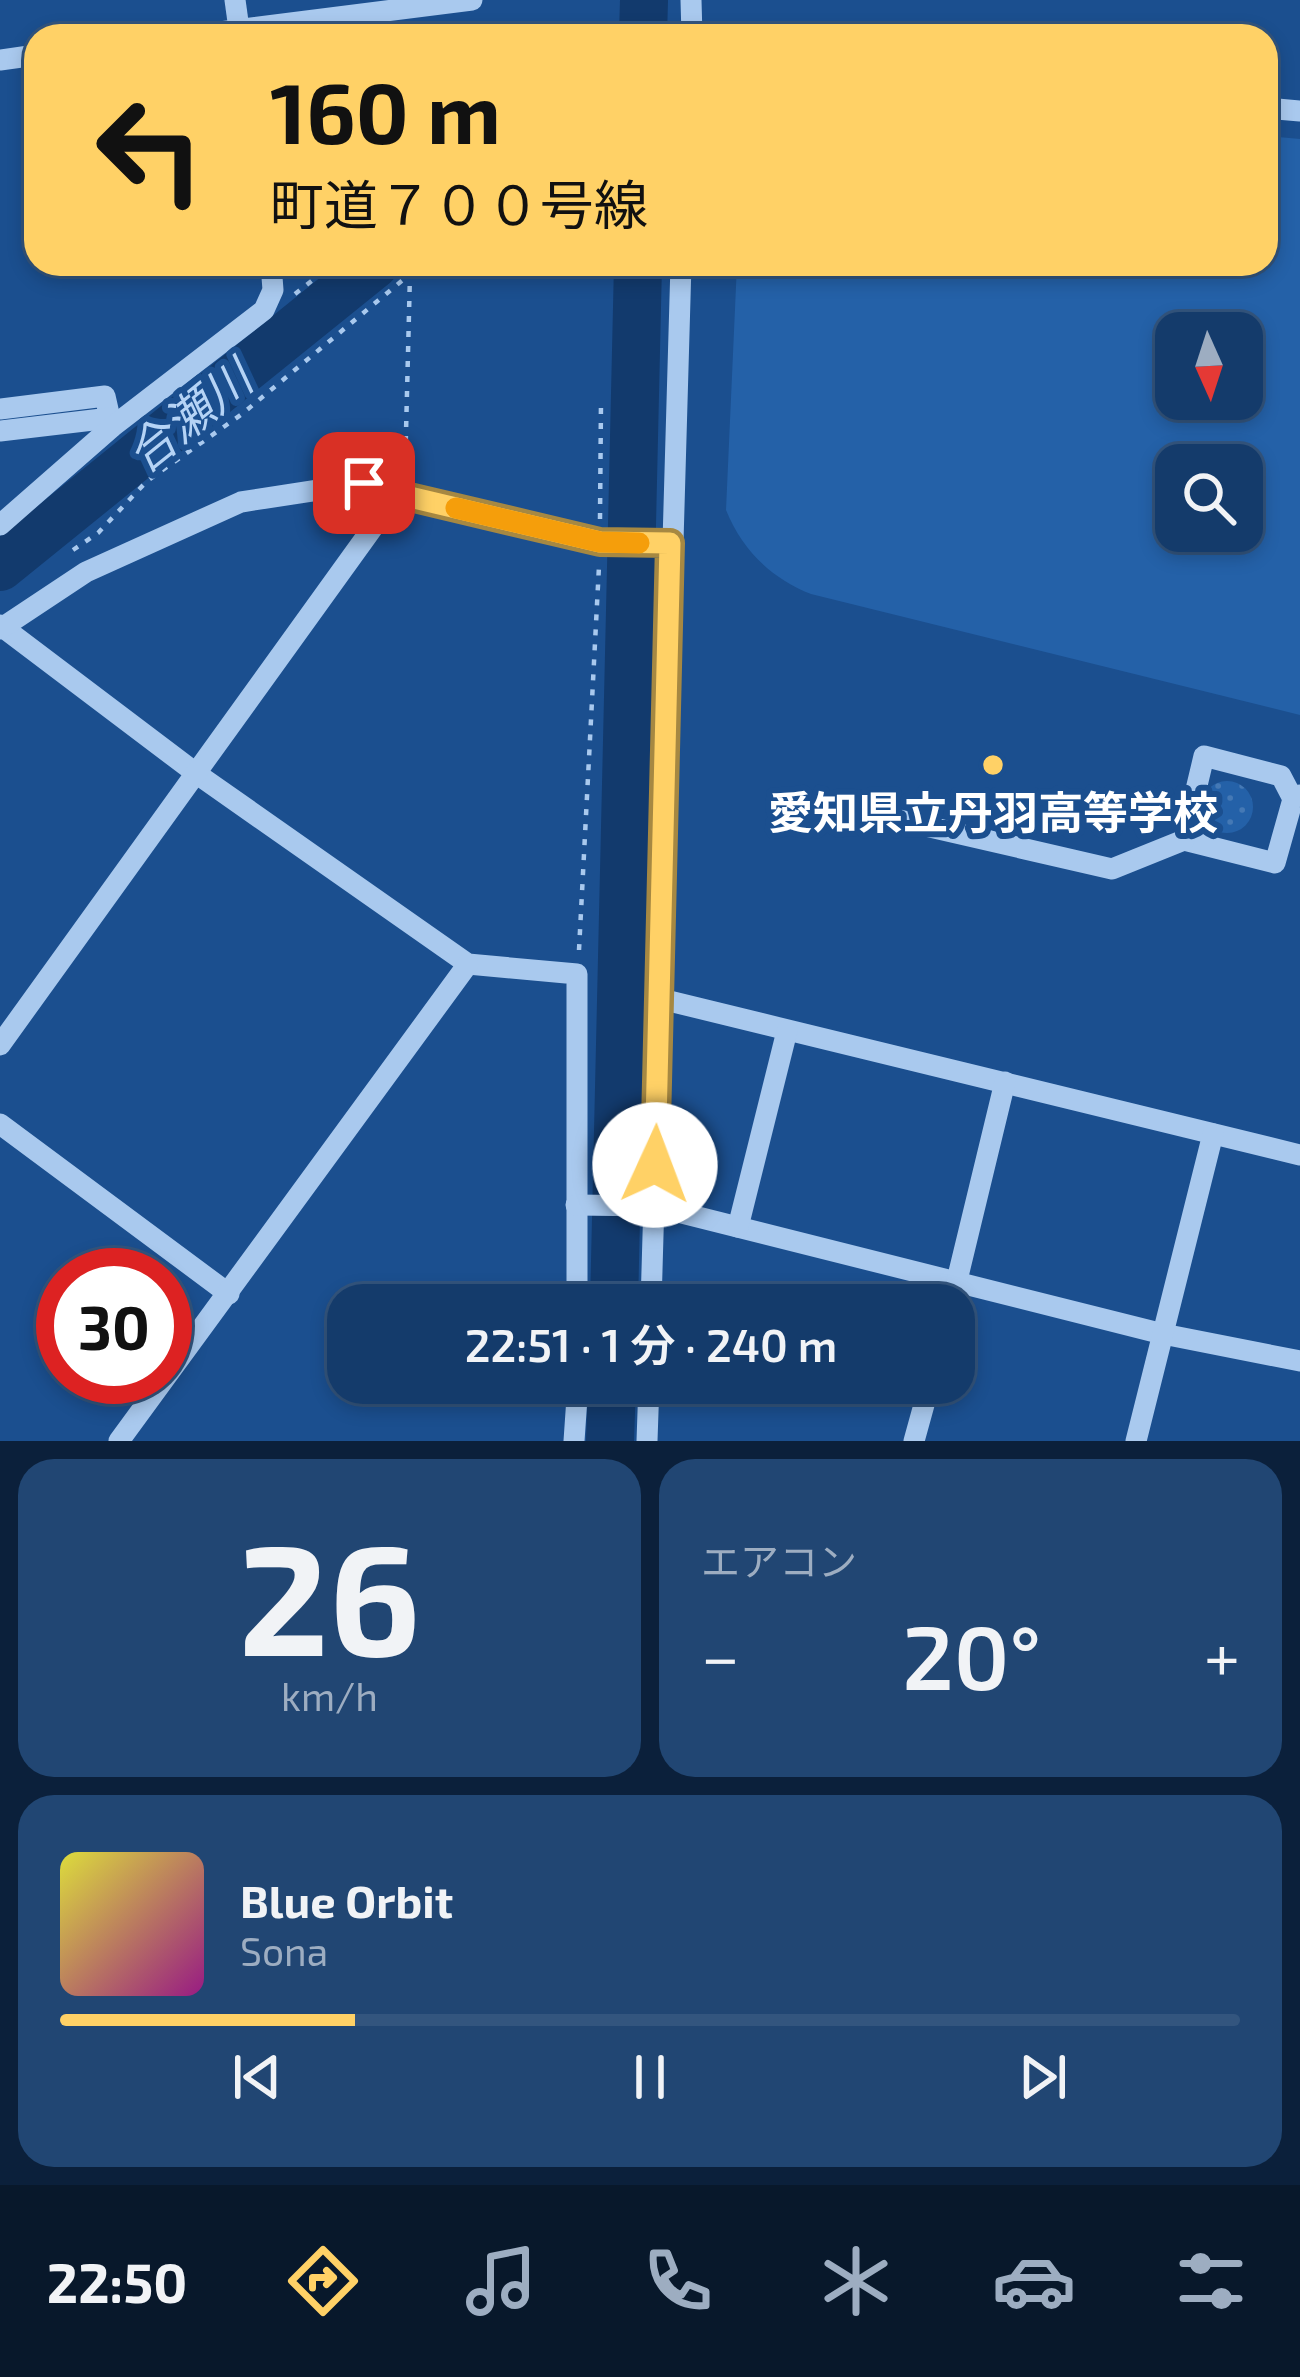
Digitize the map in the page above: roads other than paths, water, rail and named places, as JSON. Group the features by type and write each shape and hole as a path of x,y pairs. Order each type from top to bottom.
{"street":[{"path":"303,24 472,0"},
{"path":"0,525 111,422 264,310 272,295 271,276"},
{"path":"652,1284 661,999 666,541 680,276"},
{"path":"0,409 105,396 111,422"},
{"path":"0,431 111,422"},
{"path":"577,1284 578,974 468,964 197,774 1,627 86,572 241,502 364,483 604,542 666,541"},
{"path":"0,1045 399,490"},
{"path":"869,813 1112,869 1184,840 1275,863 1296,797 1281,776 1204,757 1184,840"},
{"path":"119,1441 468,964"},
{"path":"661,999 1300,1155"},
{"path":"739,1228 787,1031"},
{"path":"956,1284 1004,1082"},
{"path":"0,1124 229,1294"},
{"path":"1136,1441 1214,1134"},
{"path":"576,1205 654,1206 921,1284"},
{"path":"975,1298 1300,1361"},
{"path":"574,1441 577,1404"},
{"path":"647,1441 648,1404"},
{"path":"914,1441 924,1404"}],"waterway":[{"name":"合瀬川","path":"643,24 644,0"},
{"name":"合瀬川","path":"0,567 360,276"},
{"path":"614,1284 638,276"},
{"path":"610,1441 611,1404"}],"place":[{"name":"愛知県立丹羽高等学校","path":"993,765"}]}
